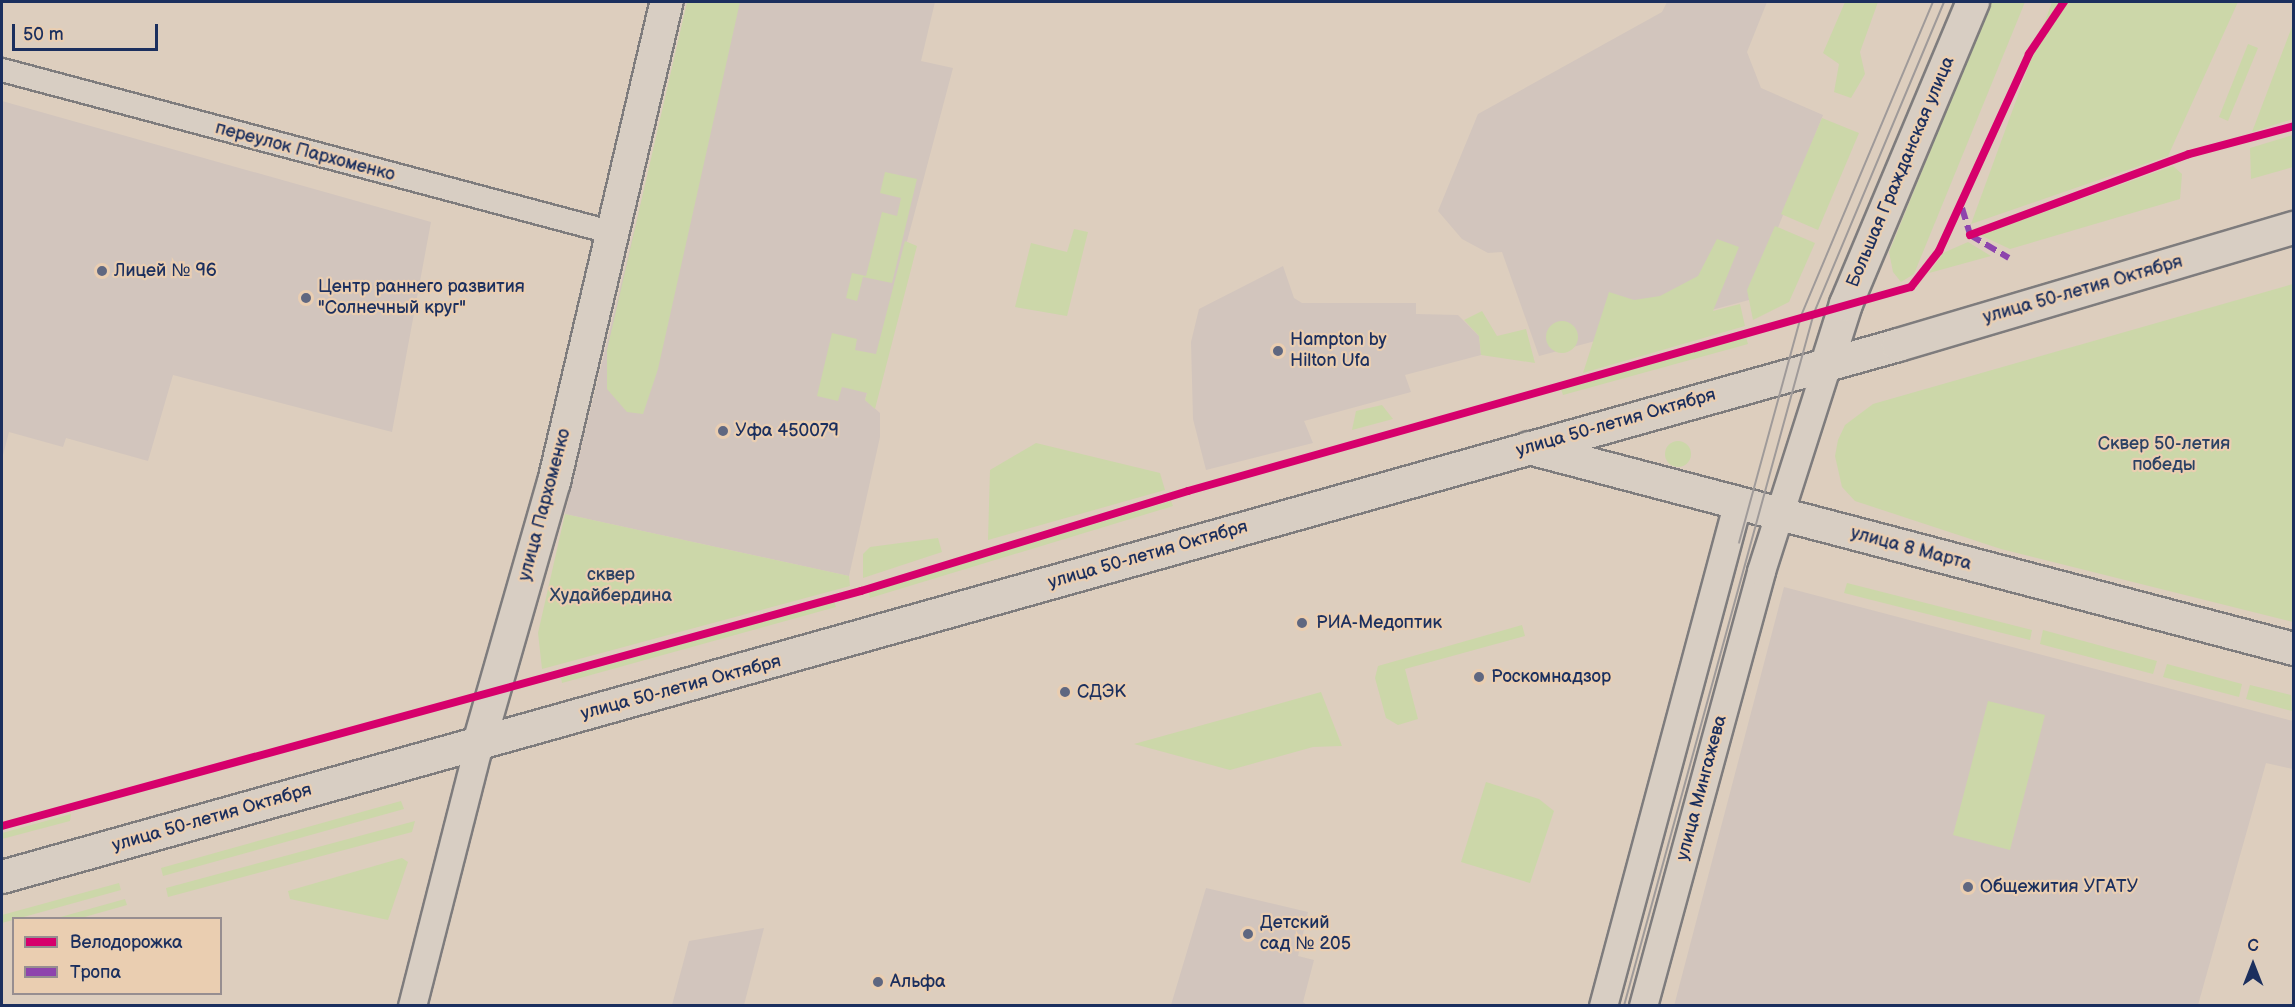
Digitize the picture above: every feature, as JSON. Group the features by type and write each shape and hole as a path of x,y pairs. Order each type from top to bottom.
{"main road":[{"name":"улица Пархоменко","path":"479,743 554,482 610,231 667,2"},
{"name":"Большая Гражданская улица","path":"1827,364 1846,304 1973,2"},
{"name":"улица 50-летия Октября","path":"2,877 1827,364 2294,228"},
{"name":"улица 8 Марта","path":"1529,448 1737,505 2294,650"}],"street":[{"name":"переулок Пархоменко","path":"2,70 610,231"},
{"name":"Большая Гражданская улица","path":"1778,515 1827,364"},
{"path":"1604,1005 1737,505"},
{"name":"улица Мингажева","path":"1643,1005 1778,515"},
{"name":"улица Пархоменко","path":"412,1005 479,743"}],"shaded area":[{"path":"690,2 935,2 921,61 953,68 865,400 880,413 880,437 849,576 565,514"},
{"path":"1667,2 1767,2 1747,52 1761,88 1823,115 1749,300 1539,356 1502,252 1488,253 1462,239 1438,211 1478,114 1662,12"},
{"path":"2,101 431,222 392,432 173,375 148,461 66,438 63,447 9,432 2,459"},
{"path":"1283,266 1294,298 1302,303 1416,303 1416,314 1458,315 1479,336 1481,355 1405,375 1411,392 1304,421 1313,443 1206,470 1193,419 1191,342 1199,309"},
{"name":"Общежития УГАТУ","path":"1784,587 2293,721 2293,769 2266,763 2198,1005 1674,1006"},
{"name":"Детский сад № 205","path":"1206,888 1308,912 1298,956 1314,960 1303,1002 1307,1005 1171,1005"},
{"path":"764,928 744,1005 672,1005 689,941"}],"green space":[{"path":"687,2 740,2 658,369 643,414 627,412 607,389 607,350"},
{"path":"1845,2 1878,2 1860,52 1865,74 1851,98 1834,92 1839,64 1823,53"},
{"path":"1991,2 2025,2 1914,274 1901,282 1893,272 1889,252"},
{"path":"2052,2 2238,2 2168,156 1971,224"},
{"path":"2293,24 2293,119 2252,132"},
{"path":"2248,44 2258,48 2228,121 2219,117"},
{"path":"1822,118 1859,133 1818,230 1781,214"},
{"path":"2293,135 2293,167 2251,179 2250,148"},
{"path":"2173,166 2182,174 2180,199 2010,249 1980,235"},
{"path":"885,172 917,179 892,283 863,277 857,301 846,298 852,273 866,276 882,212 897,216 901,198 880,193"},
{"path":"1775,226 1815,243 1789,302 1753,320 1747,290"},
{"path":"1074,229 1088,232 1067,316 1015,307 1031,243 1067,252"},
{"path":"1717,239 1739,247 1713,311 1740,304 1745,326 1583,373 1609,292 1634,300 1660,296 1698,276"},
{"path":"905,241 917,246 875,409 865,400 867,393 842,387 838,401 817,396 832,333 857,339 855,350 876,354"},
{"path":"1968,242 1991,256 1929,273 1943,253"},
{"name":"Сквер 50-летия победы","path":"2293,284 2293,622 2001,549 1855,501 1842,487 1835,456 1838,440 1845,425 1873,404"},
{"path":"1482,311 1497,336 1526,329 1535,363 1481,355 1479,336 1464,320"},
{"path":"1562,321 1573,326 1578,337 1573,348 1562,353 1551,348 1546,337 1551,326"},
{"path":"1746,337 1748,344 1563,395 1561,389"},
{"path":"1382,405 1393,419 1352,430 1356,411"},
{"path":"1678,441 1687,445 1691,454 1687,463 1678,467 1669,463 1665,454 1669,445"},
{"path":"1036,443 1160,473 1165,490 988,540 990,470"},
{"path":"1171,501 1173,506 870,598 869,592"},
{"name":"сквер Худайбердина","path":"565,514 849,576 850,586 542,669 538,633"},
{"path":"938,538 942,552 863,578 863,554 870,547"},
{"path":"1847,583 2032,630 2030,640 1844,593"},
{"path":"834,601 836,607 562,683 561,678"},
{"path":"1522,625 1525,636 1405,669 1418,719 1398,725 1386,718 1375,678 1378,666"},
{"path":"2043,630 2157,661 2153,674 2040,644"},
{"path":"2167,664 2242,684 2239,697 2163,677"},
{"path":"2250,685 2291,695 2292,711 2246,699"},
{"path":"1321,692 1342,746 1313,747 1230,770 1134,744"},
{"path":"1988,701 2045,715 2010,850 1953,835"},
{"path":"1486,782 1539,799 1554,811 1530,883 1461,862"},
{"path":"401,801 404,809 163,876 161,868"},
{"path":"71,814 70,821 2,839 2,833"},
{"path":"415,821 412,832 168,897 166,888"},
{"path":"402,858 408,862 388,920 290,899 288,891"},
{"path":"119,883 121,890 24,917 12,917 12,920 2,923 2,915"},
{"path":"125,899 127,905 85,917 61,917"}],"tram line":[{"path":"1739,543 1801,316 1933,2"},
{"path":"1624,1006 1814,313 1944,2"}],"marked path":[{"path":"1962,208 1970,235 2009,258"}],"cycle path":[{"path":"2,826 861,591 1188,491 1911,287 1939,251 2029,54 2064,2"},
{"path":"1970,235 2189,154 2294,126"}],"place":[{"name":"Лицей № 96","path":"102,271"},
{"name":"Центр раннего развития \"Солнечный круг\"","path":"306,298"},
{"name":"Hampton by Hilton Ufa","path":"1278,351"},
{"name":"Уфа 450079","path":"723,431"},
{"name":"РИА-Медоптик","path":"1302,623"},
{"name":"Роскомнадзор","path":"1479,677"},
{"name":"СДЭК","path":"1065,692"},
{"name":"Общежития УГАТУ","path":"1968,887"},
{"name":"Детский сад № 205","path":"1248,934"},
{"name":"Альфа","path":"878,982"}]}
